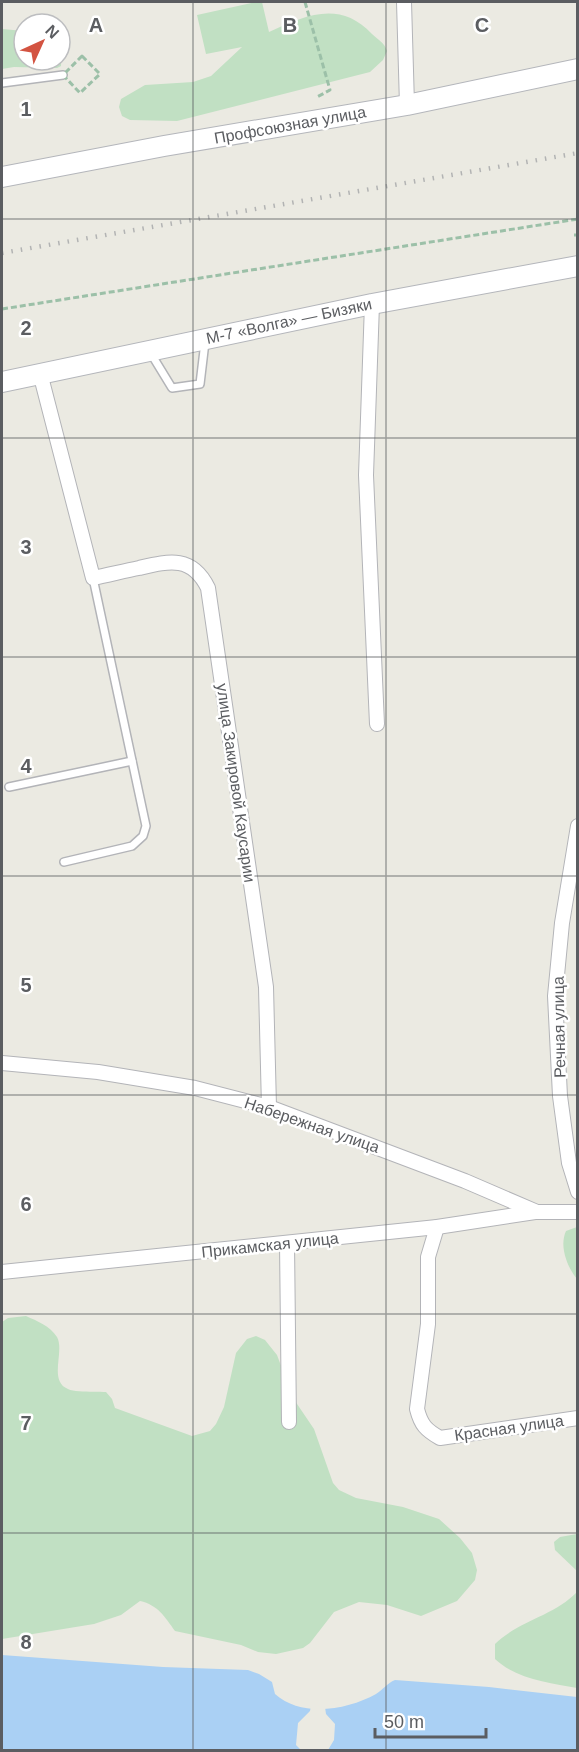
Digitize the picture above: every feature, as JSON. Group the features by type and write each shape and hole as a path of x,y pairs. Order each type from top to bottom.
{"main road":[{"name":"Профсоюзная улица","path":"2,177 132,152 407,105 578,69"},
{"name":"М-7 «Волга» — Бизяки","path":"2,382 372,304 578,266"}],"street":[{"path":"404,2 407,105"},
{"path":"372,304 366,475 377,724"},
{"path":"40,373 93,578"},
{"name":"улица Закировой Каусарии","path":"93,578 170,561 190,566 199,573 208,588 266,987 269,1107"},
{"name":"Речная улица","path":"578,826 562,923 555,996 560,1096 569,1163 578,1192"},
{"name":"Набережная улица","path":"2,1063 109,1073 195,1088 269,1107 465,1181 537,1212 578,1212"},
{"name":"Прикамская улица","path":"2,1272 437,1227 537,1212"},
{"name":"Красная улица","path":"437,1227 429,1257 428,1324 417,1409 426,1431 440,1438 578,1418"},
{"path":"287,1243 289,1422"}],"lane":[{"path":"2,83 63,75"},
{"path":"149,350 172,387 200,384 205,338"},
{"path":"64,862 132,846 143,836 146,826 93,578"},
{"path":"9,787 132,760"}],"path":[{"path":"305,2 330,90 317,97"},
{"path":"82,56 100,74 80,93 63,75 82,56"},
{"path":"2,309 578,219"}],"green space":[{"path":"262,2 269,32 309,16 335,14 360,23 383,44 387,51 383,60 370,72 177,121 130,120 122,116 119,107 121,99 145,85 193,82 211,76 242,47 206,54 197,15"},
{"path":"2,29 12,30 12,67 2,69"},
{"path":"577,1227 577,1279 567,1262 563,1243 566,1231"},
{"path":"26,1316 47,1327 57,1337 59,1343 58,1373 62,1385 76,1391 106,1392 115,1408 192,1436 210,1431 216,1424 224,1407 236,1353 247,1339 256,1336 265,1340 277,1355 293,1398 314,1429 333,1483 339,1490 356,1498 403,1507 439,1519 460,1538 472,1553 477,1570 475,1580 457,1601 421,1616 387,1605 359,1602 334,1612 310,1643 303,1648 276,1654 258,1652 241,1645 175,1631 156,1609 140,1601 121,1615 94,1624 2,1639 2,1322 8,1318"},
{"path":"578,1534 577,1571 555,1550 554,1542 560,1537"},
{"path":"577,1592 577,1688 523,1676 503,1666 495,1659 495,1644 504,1636 558,1607"}],"water":[{"path":"2,1655 163,1667 248,1670 272,1682 275,1694 286,1702 311,1709 338,1707 364,1700 395,1680 577,1697 577,1750 2,1750"}],"pier":[{"path":"311,1706 325,1707 326,1714 335,1724 334,1740 328,1750 301,1750 296,1745 298,1723 310,1711"}],"railway":[{"path":"2,253 578,153"}]}
